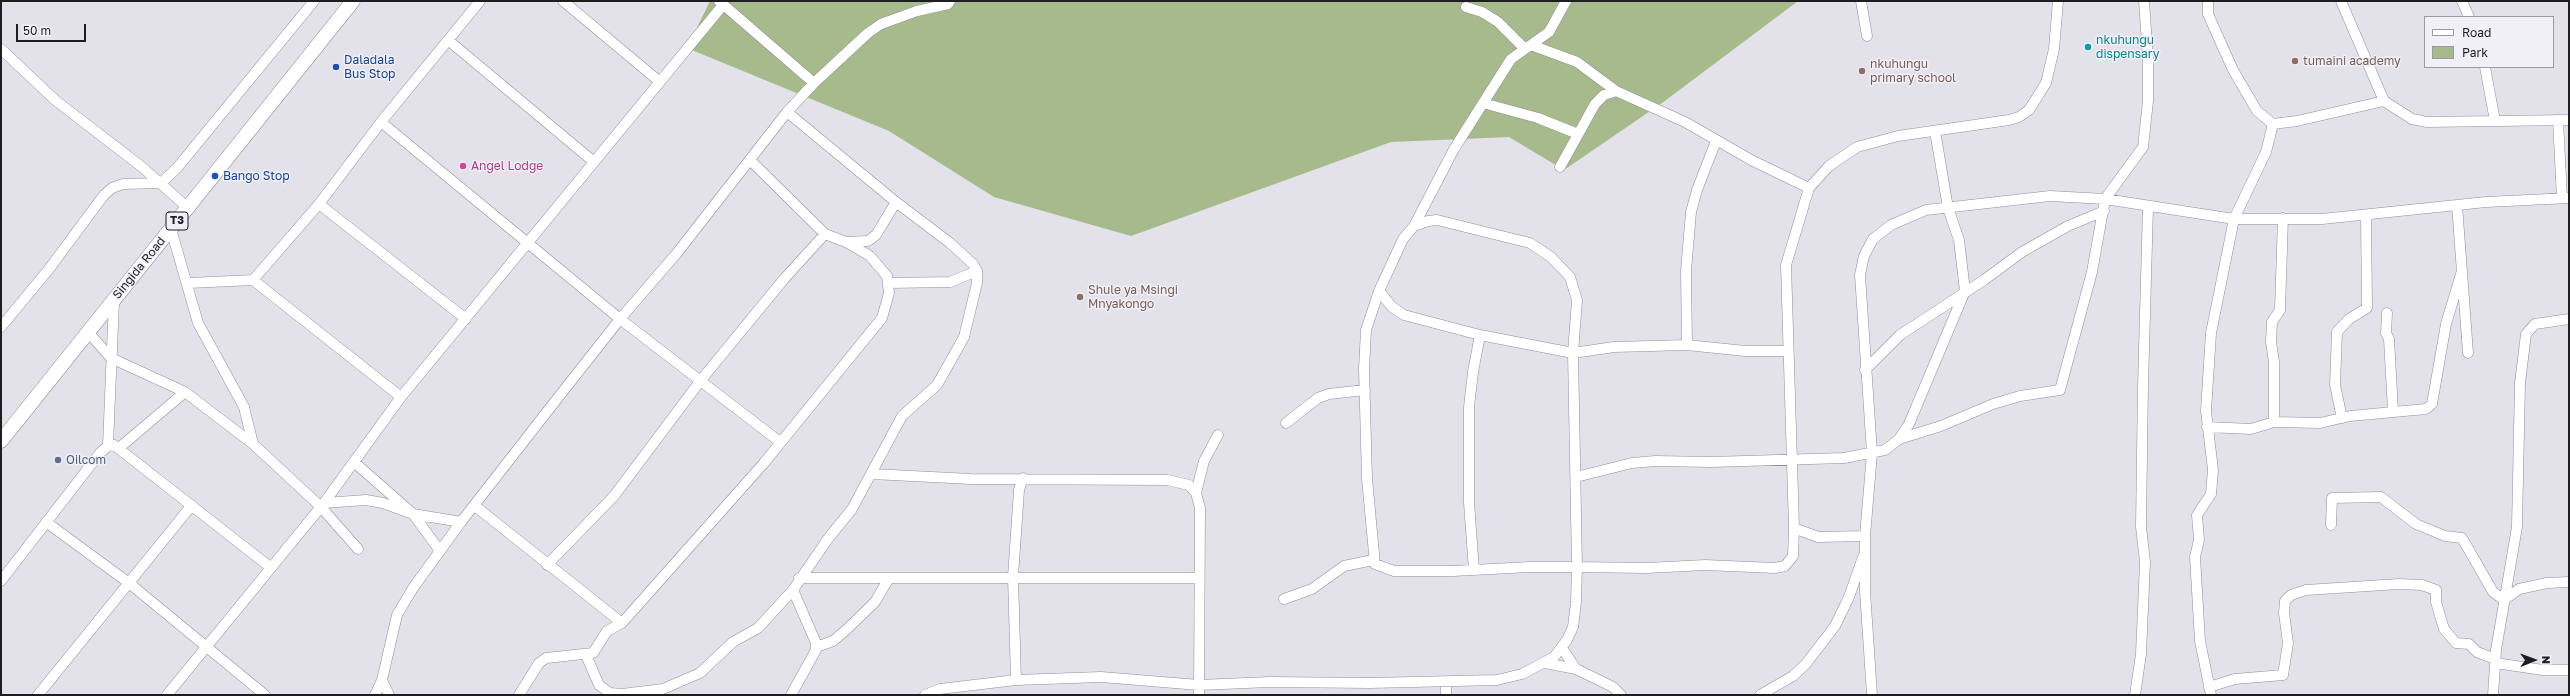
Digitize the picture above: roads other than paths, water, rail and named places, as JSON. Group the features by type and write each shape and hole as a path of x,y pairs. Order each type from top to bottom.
{"highway":[{"name":"Singida Road","path":"1,441 353,1"}],"street":[{"path":"1,327 49,269 104,195 112,188 123,184 161,183 177,168 314,1"},
{"path":"253,280 319,204 382,122 480,1"},
{"path":"563,1 660,82"},
{"path":"375,695 382,680 397,615 413,588 461,522 620,319 677,253 787,112 814,83 858,42 881,24 917,11 948,4 950,1"},
{"path":"1566,1 1554,26 1511,59 1483,103 1427,198 1414,226 1403,239 1379,291 1366,330 1365,390 1367,479 1373,560 1379,568 1394,571 1474,570 1530,567 1705,565 1775,568 1785,566 1793,556 1794,528 1786,265 1809,188 1829,166 1857,147 1898,136 2009,120 2019,117 2028,110 2046,83 2054,49 2058,1"},
{"path":"1861,1 1868,36"},
{"path":"1576,478 1632,463 1655,461 1711,462 1791,458 1844,458 1872,453 1885,450 1899,440 1941,426 1993,404 2020,396 2060,390 2092,272 2105,199 2143,147 2148,101 2148,58 2144,1"},
{"path":"2208,1 2208,14 2233,70 2257,111 2273,124 2297,121 2384,101"},
{"path":"2341,1 2384,101 2412,119 2427,122 2569,120"},
{"path":"2462,1 2469,16"},
{"path":"167,695 322,505 401,397 660,82 721,3 814,83"},
{"path":"1466,7 1482,12 1498,22 1528,47 1577,62 1616,91 1685,122 1716,141 1809,188"},
{"path":"448,40 594,162"},
{"path":"1,49 55,100 161,183 188,208"},
{"path":"2485,68 2495,120"},
{"path":"1560,167 1595,104 1604,95 1616,91"},
{"path":"1483,103 1538,118 1578,134"},
{"path":"586,655 599,685 610,693 622,694 663,689 700,673 733,642 758,628 793,590 800,578 852,509 902,416 937,385 964,337 977,283 977,271 950,243 896,202 787,112"},
{"path":"1872,695 1865,591 1865,536 1872,453 1860,297 1864,256 1873,239 1890,225 1926,210 2050,196 2105,199 2234,219 2322,219 2457,206 2566,198 2558,120"},
{"path":"382,122 620,319 780,442"},
{"path":"2273,124 2266,152 2234,219 2211,333 2207,427 2212,470 2211,494 2196,515 2199,540 2195,556 2200,641 2210,691 2234,679 2283,675 2288,643 2285,600 2290,595 2306,590 2399,584 2422,585 2436,590 2436,602 2444,630 2456,643 2468,644 2477,652 2495,661 2543,670 2569,670"},
{"path":"1899,440 1909,424 1965,291 1959,240 1948,208 1935,131"},
{"path":"1687,345 1686,271 1691,212 1697,190 1716,141"},
{"path":"519,695 539,663 546,658 564,654 586,655 593,653 607,631 622,623 780,442 882,318 886,306 889,283 887,276 877,262 846,242 825,234 750,160"},
{"path":"846,242 868,241 876,235 896,202"},
{"path":"319,204 466,319"},
{"path":"2135,695 2140,654 2145,562 2141,527 2142,386 2148,206"},
{"path":"2457,206 2468,353"},
{"path":"1865,370 1900,335 2022,252 2068,226 2104,211"},
{"path":"2342,418 2335,385 2337,332 2349,319 2367,308 2366,214"},
{"path":"2274,422 2274,362 2271,342 2272,322 2280,310 2283,218"},
{"path":"925,695 940,688 1016,680 1101,677 1199,690 1270,682 1446,682 1497,680 1522,674 1545,663 1562,648 1573,627 1577,567 1573,353 1577,300 1570,277 1551,257 1530,243 1510,236 1437,220 1414,226"},
{"path":"171,229 188,283 198,323 244,407 253,444"},
{"path":"547,565 614,496 701,380 784,278 825,234"},
{"path":"889,283 950,282 977,271"},
{"path":"2207,427 2251,429 2274,422 2320,423 2342,418 2393,411 2426,409 2432,404 2446,324 2461,274"},
{"path":"188,283 253,280 401,397"},
{"path":"1379,291 1392,307 1404,315 1480,335 1573,353 1614,347 1687,345 1745,351 1788,351"},
{"path":"1,581 100,453 108,446 114,300"},
{"path":"2387,313 2386,332 2389,339 2393,411"},
{"path":"2493,695 2495,661 2517,527 2520,383 2526,334 2534,324 2569,319"},
{"path":"88,332 111,358 185,392 253,444 322,505 358,549"},
{"path":"1474,570 1469,503 1469,407 1480,335"},
{"path":"1286,423 1318,398 1328,394 1365,390"},
{"path":"119,448 185,392"},
{"path":"1196,493 1204,461 1218,435"},
{"path":"108,446 119,448 270,567"},
{"path":"354,462 414,514 440,551"},
{"path":"872,474 971,479 1023,478 1179,481 1189,485 1196,493 1200,508 1199,690"},
{"path":"1016,680 1013,577 1019,490 1023,478"},
{"path":"2331,525 2332,498 2381,498 2416,524 2445,536 2462,538 2493,592 2504,600"},
{"path":"322,505 366,500 383,503 414,514 461,522"},
{"path":"38,695 192,505"},
{"path":"475,506 547,565 622,623"},
{"path":"46,522 129,583 265,695"},
{"path":"1794,528 1818,537 1865,536"},
{"path":"1760,695 1801,668 1835,626 1849,597 1866,548"},
{"path":"1284,600 1315,587 1344,566 1373,560"},
{"path":"800,578 1199,578"},
{"path":"816,647 833,641 846,630 875,602 889,578"},
{"path":"2504,600 2519,589 2547,583 2569,582"},
{"path":"791,695 805,673 816,647 793,590"},
{"path":"1562,648 1576,669"},
{"path":"1545,663 1576,669 1613,687 1621,695"},
{"path":"382,680 389,695"},
{"path":"1446,682 1446,695"}],"place":[{"name":"nkuhungu dispensary","path":"2088,47"},
{"name":"tumaini academy","path":"2295,61"},
{"name":"Daladala Bus Stop","path":"336,67"},
{"name":"nkuhungu primary school","path":"1862,71"},
{"name":"Angel Lodge","path":"463,166"},
{"name":"Bango Stop","path":"215,176"},
{"name":"Shule ya Msingi Mnyakongo","path":"1080,297"},
{"name":"Oilcom","path":"58,460"}]}
